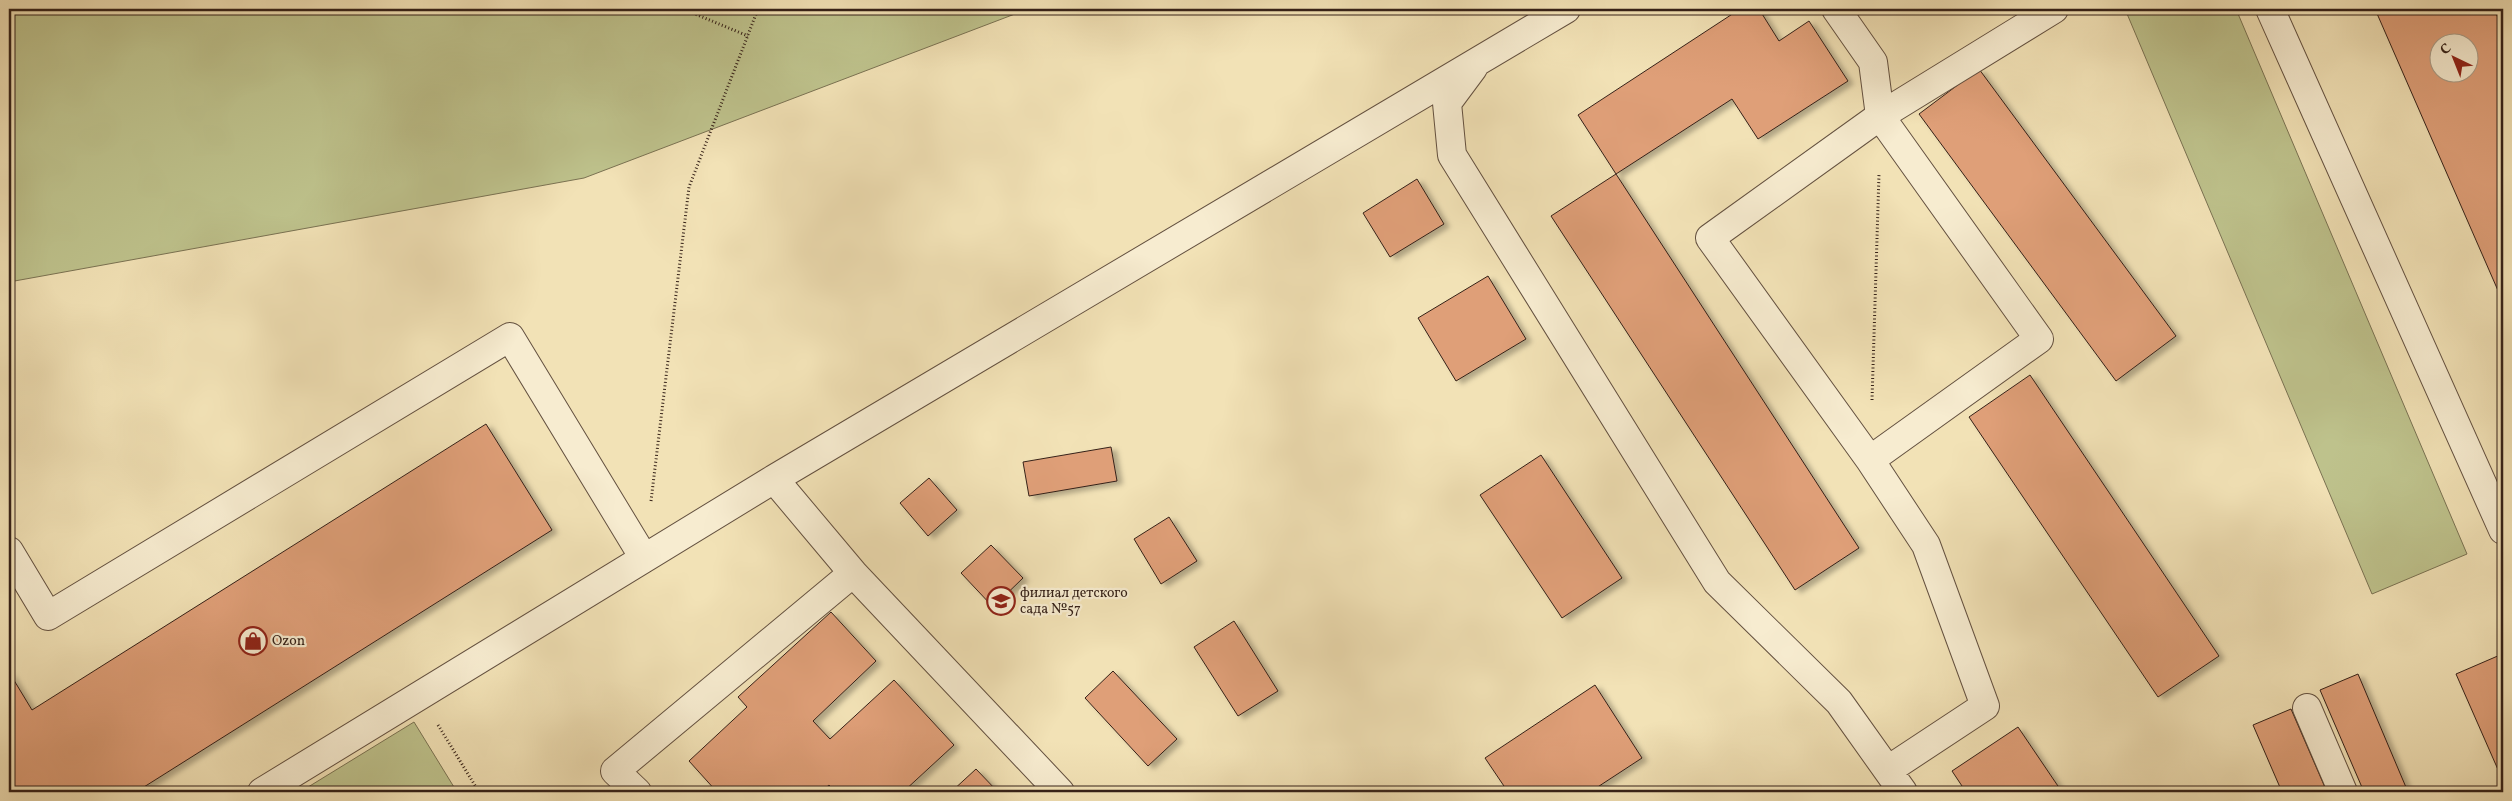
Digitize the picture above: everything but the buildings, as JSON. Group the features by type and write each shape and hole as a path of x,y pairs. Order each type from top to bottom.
{"street":[{"path":"262,792 419,694 774,479 1482,57 1566,9"},
{"path":"1836,9 1873,62 1880,116 2039,339 1870,460"},
{"path":"1888,770 1986,706 1926,545 1870,460 1710,238 1880,116 2054,9"},
{"path":"2270,9 2503,530"},
{"path":"1482,57 1447,103 1452,155 1717,582 1840,702 1903,792"},
{"path":"9,551 48,616 510,337 644,558"},
{"path":"774,479 853,573 1060,792"},
{"path":"637,792 616,771 853,573"},
{"path":"2307,708 2343,792"}],"path":[{"path":"683,9 748,36"},
{"path":"644,558 689,187 758,9"},
{"path":"1872,401 1880,116"},
{"path":"419,694 480,792"}],"green space":[{"path":"9,9 1028,9 584,178 9,282"},
{"path":"2125,9 2236,9 2467,554 2372,594"},
{"path":"414,722 457,792 300,792"}],"place":[{"name":"филиал детского сада №57","path":"1001,601"},
{"name":"Ozon","path":"253,641"}]}
